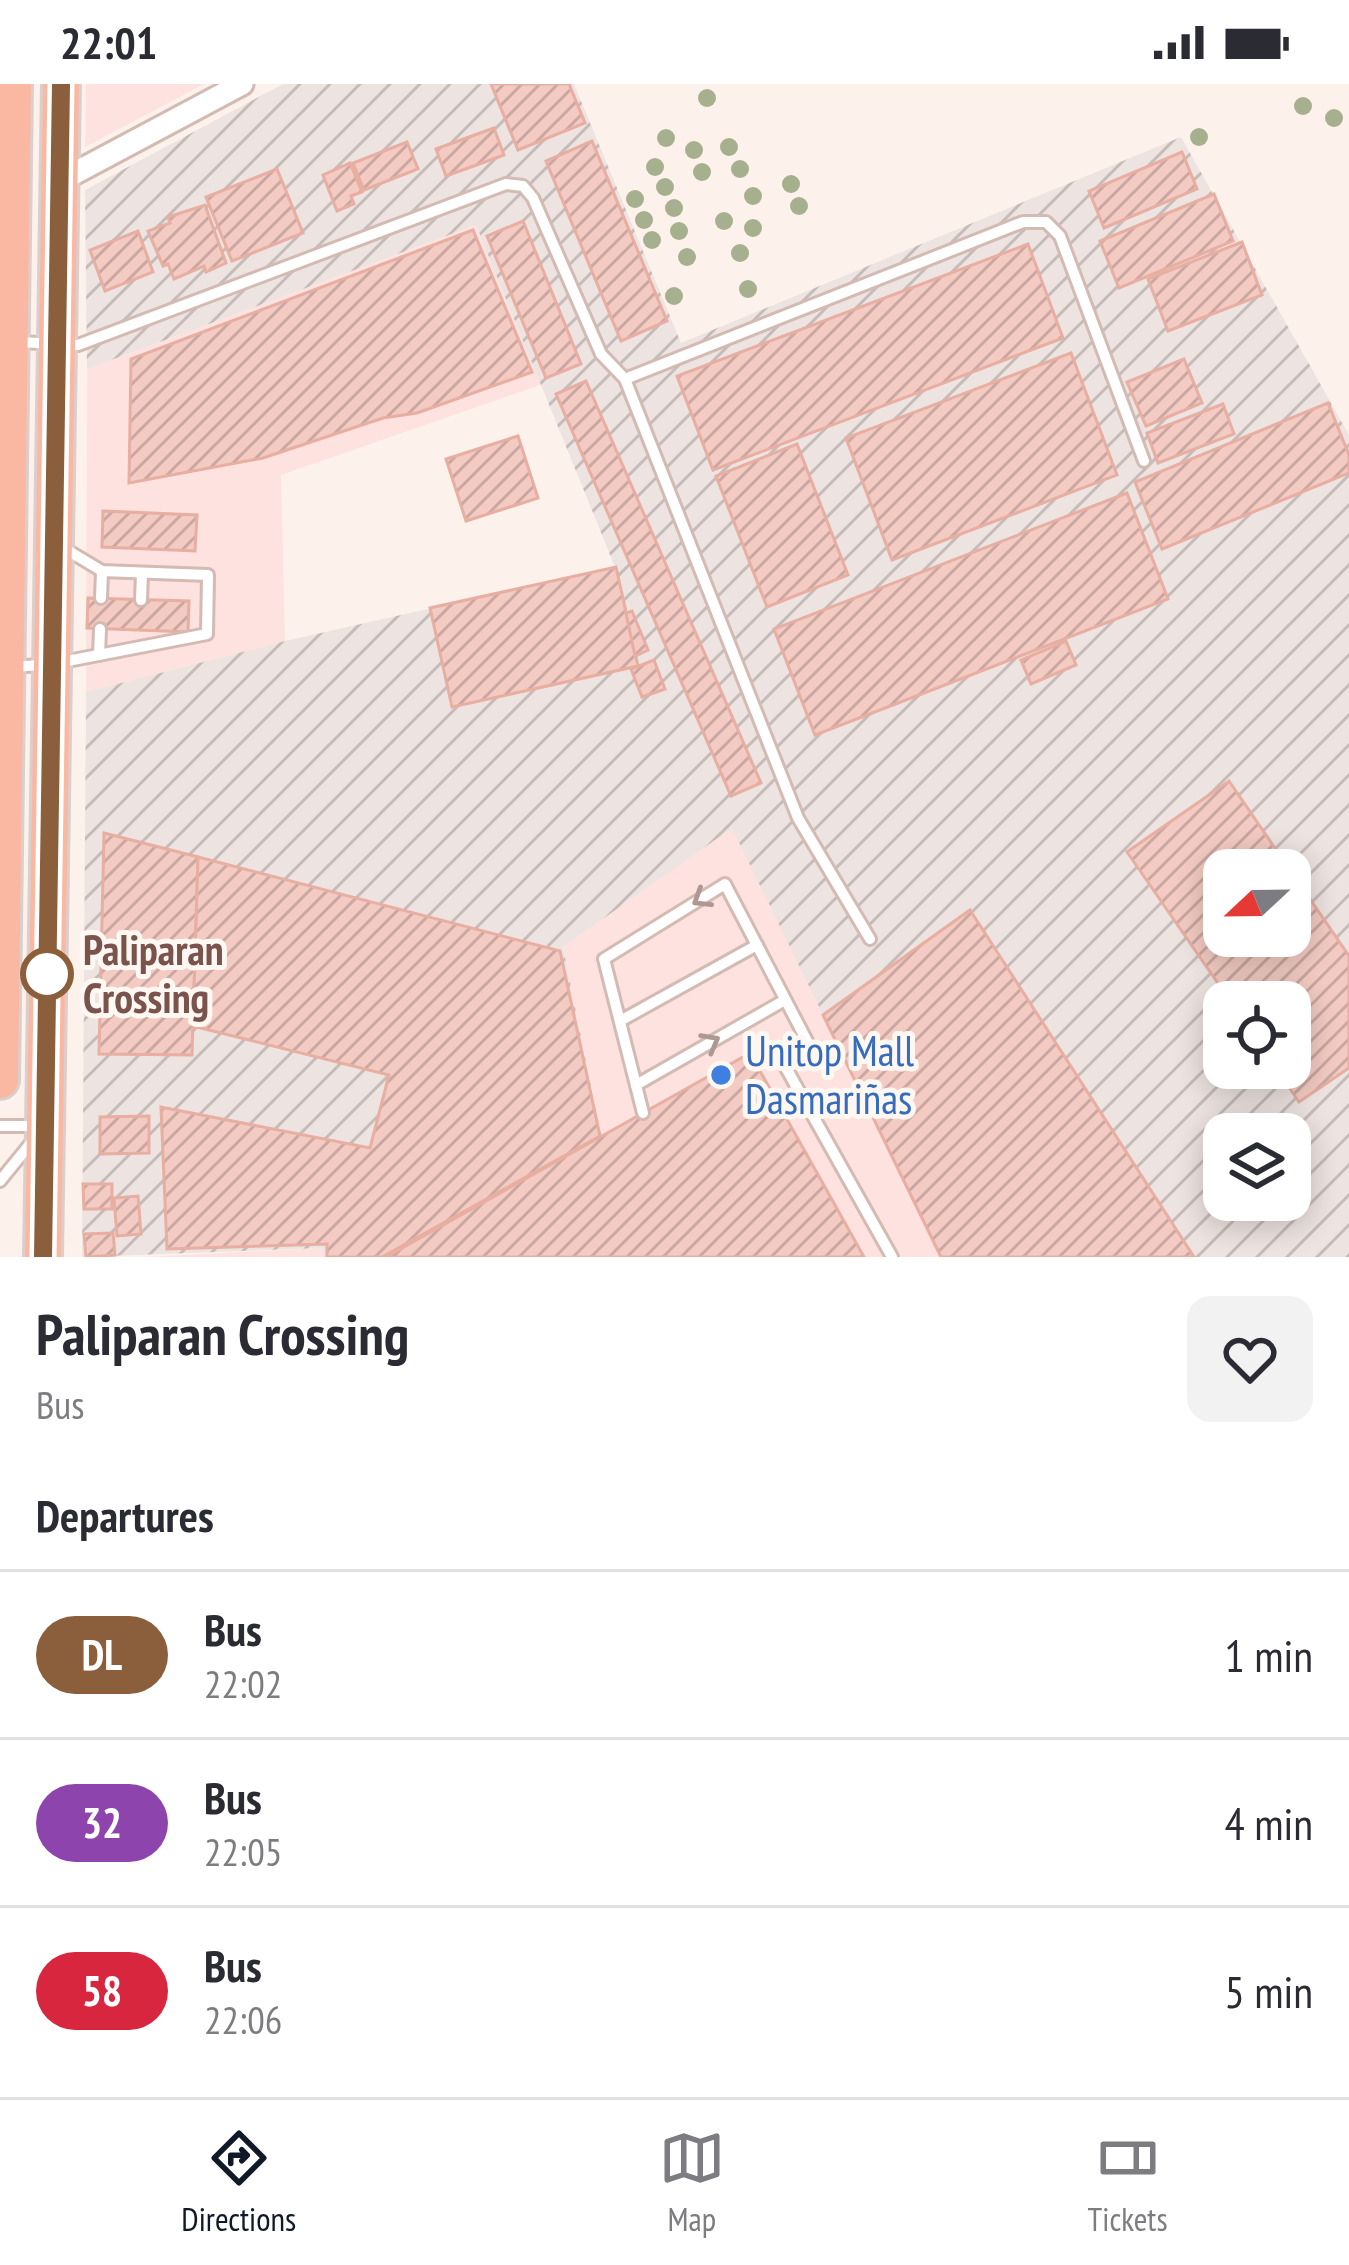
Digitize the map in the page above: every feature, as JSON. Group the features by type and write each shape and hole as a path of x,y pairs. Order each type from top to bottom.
{"highway":[{"path":"0,1080 13,84"},
{"path":"43,1257 61,84"}],"street":[{"path":"60,181 242,84"}],"lane":[{"path":"10,342 78,345 506,184 523,186 533,198 601,354 625,379 798,818 870,939"},
{"path":"625,379 1024,222 1046,222 1060,236 1144,461"},
{"path":"5,668 52,664 207,634 208,575 101,571 54,541"},
{"path":"100,598 101,571"},
{"path":"141,600 142,573"},
{"path":"99,655 100,628"},
{"path":"140,630 140,647"},
{"path":"5,727 51,719"},
{"path":"643,1113 604,959 725,884 808,1043 781,1059 892,1257"},
{"path":"620,1021 757,945"},
{"path":"636,1085 785,1000"},
{"path":"0,1126 45,1126"},
{"path":"0,1181 45,1126"}],"shaded area":[{"path":"86,84 204,84 85,147"},
{"path":"283,84 574,84 681,343 1181,137 1349,435 1349,1257 941,1257 732,828 563,947 601,1136 383,1257 323,1257 322,1248 82,1257 86,692 285,641 615,567 476,225 87,369 85,190"},
{"path":"476,225 543,384 281,475 285,641 86,692 87,369"},
{"name":"Unitop Mall Dasmariñas","path":"733,827 941,1257 383,1257 601,1136 563,947"},
{"path":"322,1248 323,1257 145,1257"}],"building":[{"path":"491,84 569,84 585,123 518,150"},
{"path":"494,128 504,155 446,176 436,149"},
{"path":"592,141 667,321 621,341 546,161"},
{"path":"407,142 418,169 364,190 353,163"},
{"path":"1182,152 1197,189 1104,228 1089,191"},
{"path":"350,163 362,192 351,196 354,204 337,211 323,175"},
{"path":"277,169 303,233 232,261 206,197"},
{"path":"1214,194 1233,241 1119,288 1100,241"},
{"path":"205,205 226,263 206,272 204,266 174,279 148,231 170,223 168,217"},
{"path":"523,221 581,364 546,378 487,236"},
{"path":"473,230 532,372 417,413 383,418 263,458 129,483 131,359"},
{"path":"138,231 153,272 105,291 90,250"},
{"path":"1242,242 1262,295 1168,331 1148,279"},
{"path":"1028,244 1063,338 713,470 677,376"},
{"path":"1071,353 1117,475 892,560 846,438"},
{"path":"1184,359 1202,403 1146,426 1127,382"},
{"path":"586,381 761,783 731,796 556,394"},
{"path":"1328,403 1349,455 1349,473 1162,549 1135,482"},
{"path":"1223,404 1234,434 1158,463 1147,433"},
{"path":"518,436 538,498 466,521 446,459"},
{"path":"797,444 848,575 767,607 716,476"},
{"path":"1127,493 1168,599 815,735 774,629"},
{"path":"103,511 197,515 195,551 102,547"},
{"path":"616,567 638,666 452,707 430,608"},
{"path":"88,598 189,601 188,632 87,628"},
{"path":"632,611 648,650 635,656 626,613"},
{"path":"1066,641 1076,665 1031,684 1021,660"},
{"path":"654,660 665,689 642,697 631,669"},
{"path":"1229,781 1276,849 1203,849 1203,957 1311,957 1311,901 1349,956 1349,1068 1299,1102 1290,1089 1311,1089 1311,981 1216,981 1127,852"},
{"path":"104,833 198,857 192,1055 99,1054"},
{"path":"198,857 560,951 600,1136 382,1257 327,1257 327,1244 167,1249 161,1107 370,1148 389,1075 193,1026"},
{"path":"970,910 1194,1257 941,1257 823,1015"},
{"path":"750,1053 864,1257 386,1257 643,1113"},
{"path":"149,1116 149,1153 100,1154 100,1117"},
{"path":"83,1184 112,1184 112,1209 84,1209"},
{"path":"138,1196 141,1234 117,1236 114,1198"},
{"path":"113,1233 115,1255 86,1257 84,1234"}],"bus line":[{"name":"DL","path":"43,1257 61,84"}],"place":[{"name":"Paliparan Crossing","path":"47,974"},
{"name":"Unitop Mall Dasmariñas","path":"721,1075"}]}
